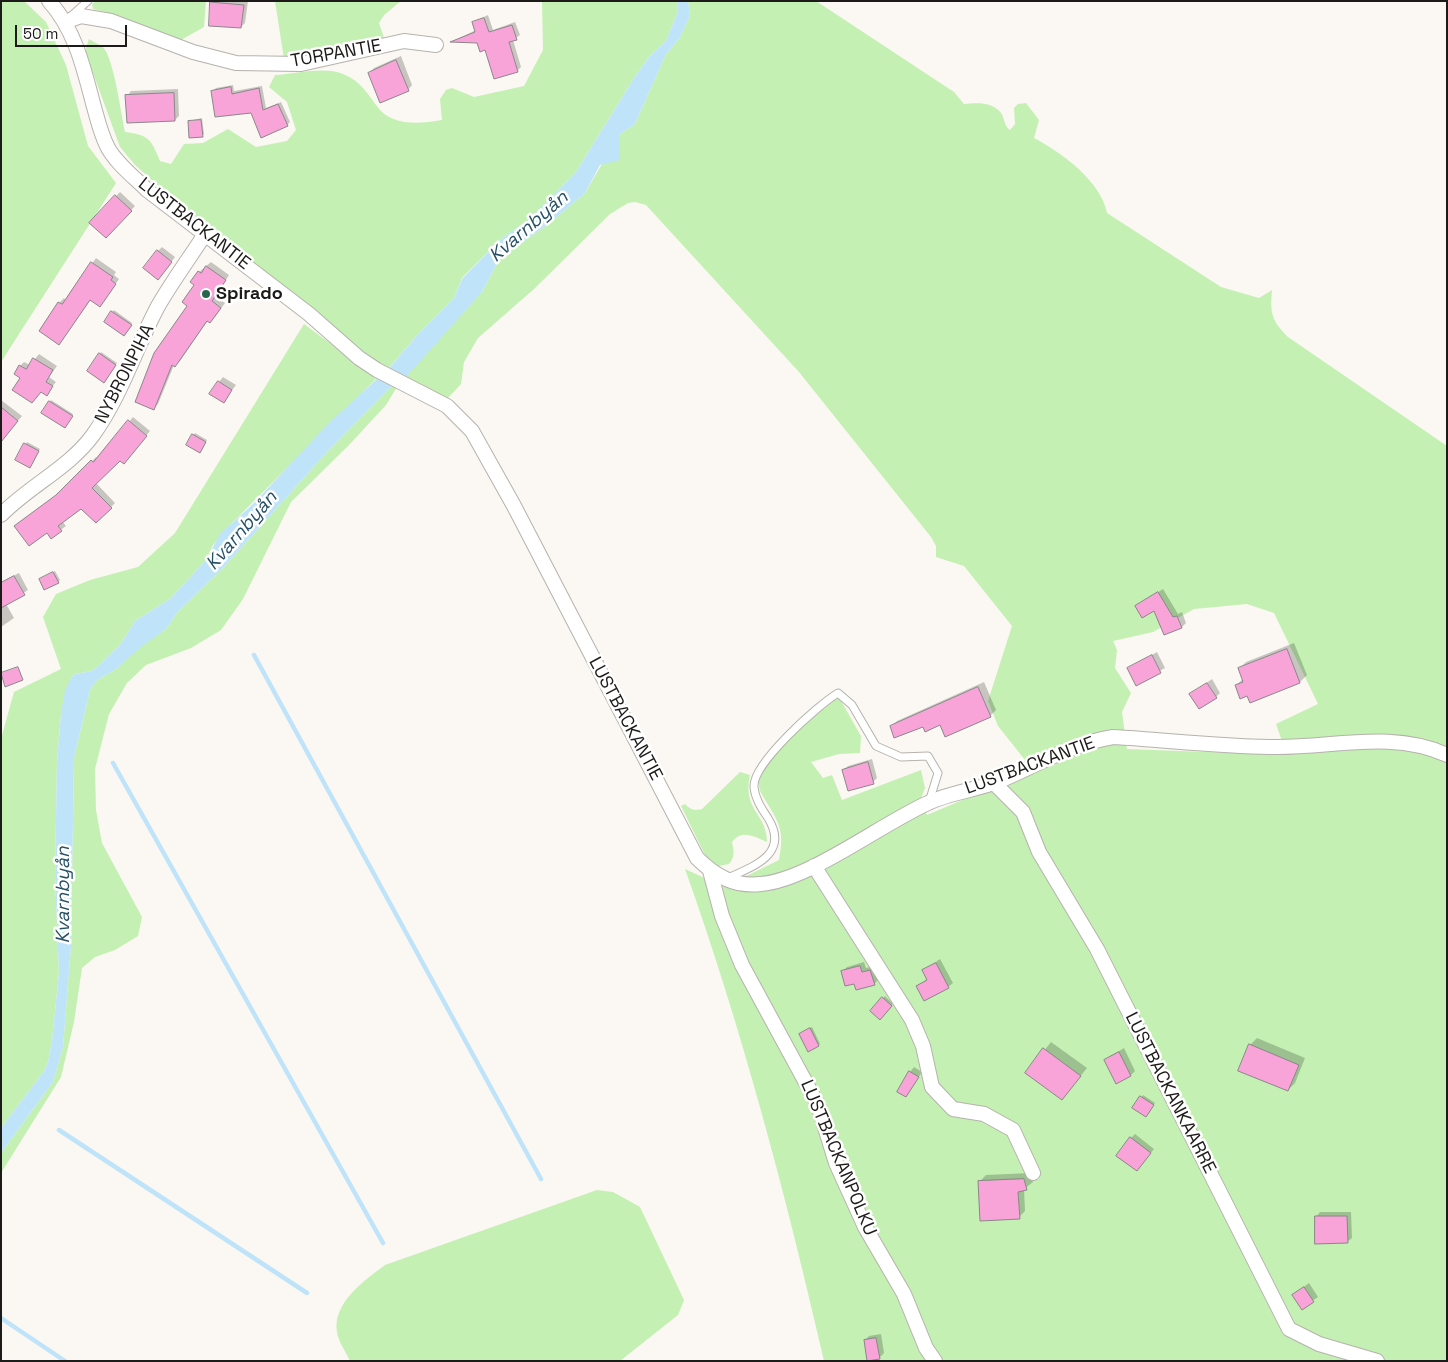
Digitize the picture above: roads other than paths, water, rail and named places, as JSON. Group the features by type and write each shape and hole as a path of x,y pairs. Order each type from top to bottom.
{"street":[{"name":"LUSTBACKANTIE","path":"49,1 65,22 77,48 100,130 108,148 147,190 309,314 359,358 377,370 448,406 472,431 514,506 697,858 710,871 725,880 743,884 777,882 814,866 928,803 994,783 1089,741 1113,738 1271,747 1356,741 1395,742 1430,748 1447,755"},
{"name":"TORPANTIE","path":"65,22 81,16 111,21 194,53 236,63 301,64 404,41 436,46"},
{"name":"NYBRONPIHA","path":"1,515 15,500 60,468 92,436 116,398 158,308 205,234"},
{"name":"LUSTBACKANKAARRE","path":"994,783 1023,812 1039,852 1098,949 1289,1329 1319,1344 1377,1361"},
{"path":"814,866 912,1020 923,1046 932,1087 953,1109 984,1114 1013,1130 1033,1173"},
{"name":"LUSTBACKANPOLKU","path":"710,871 722,916 742,965 818,1105 836,1163 865,1227 904,1294 926,1348 935,1361"}],"lane":[{"path":"65,22 88,1"},
{"path":"725,880 762,862 774,847 774,829 757,800 754,787 756,775 773,752 822,703 838,693 852,705 876,746 901,757 928,756 938,774 928,803"}],"water":[{"name":"Kvarnbyån","path":"677,1 688,1 690,16 679,39 666,54 635,124 619,135 620,160 600,165 585,193 550,223 500,258 482,292 408,375 393,385 326,453 225,566 177,613 166,629 141,647 116,669 96,681 90,690 74,758 71,946 63,1047 53,1082 1,1153 1,1128 44,1071 48,1062 52,1040 59,973 55,876 57,761 65,690 71,678 75,674 91,671 97,667 120,645 135,621 171,598 206,560 220,534 253,504 329,423 390,367 419,333 454,298 462,279 502,238 530,219 576,172 634,78 649,57 666,41 678,11"}],"waterway":[{"path":"254,655 541,1179"},
{"path":"113,763 383,1243"},
{"path":"59,1130 307,1293"},
{"path":"1,1318 65,1361"}],"place":[{"name":"Spirado","path":"206,294"}]}
